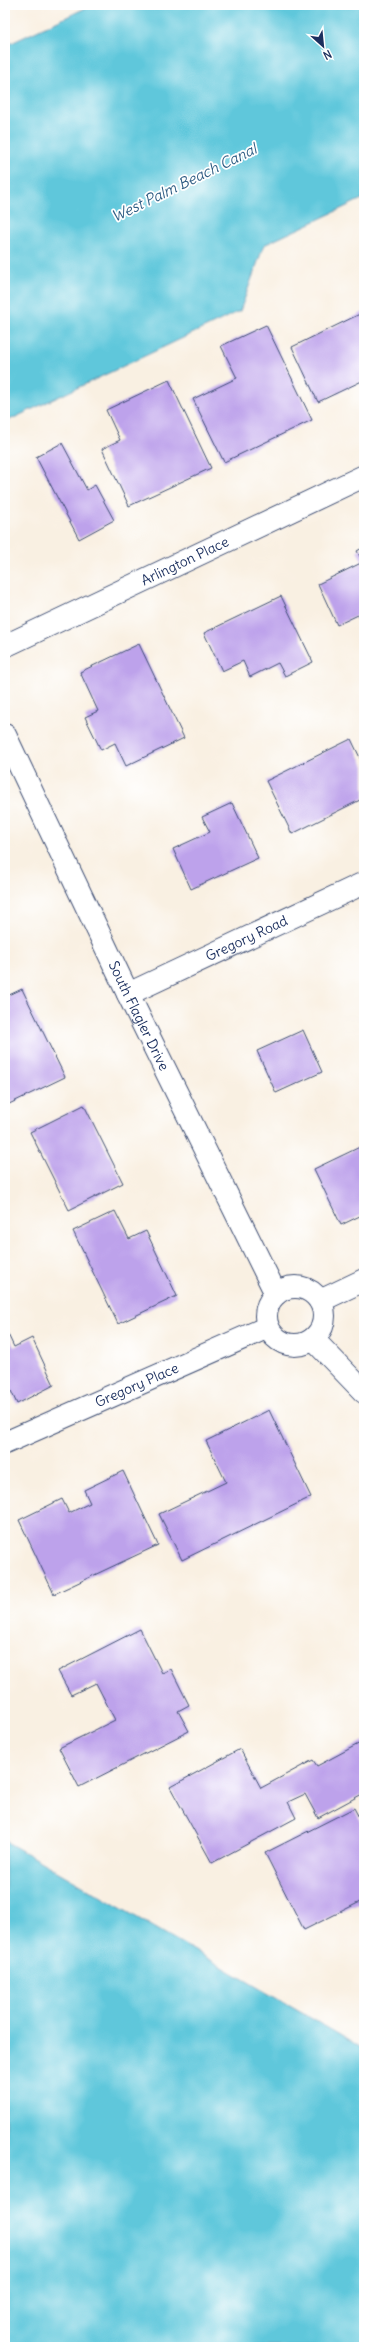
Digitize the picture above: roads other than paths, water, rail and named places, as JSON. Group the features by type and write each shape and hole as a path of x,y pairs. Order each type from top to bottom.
{"street":[{"name":"Arlington Place","path":"5,646 364,476"},
{"name":"South Flagler Drive","path":"5,735 128,994 276,1294"},
{"name":"Gregory Road","path":"128,994 364,883"},
{"path":"320,1301 364,1280"},
{"path":"300,1287 315,1294 320,1301 324,1317 323,1325 313,1339 306,1343 287,1344 279,1340 268,1327 267,1309 276,1294 283,1289 300,1287"},
{"name":"Gregory Place","path":"5,1443 268,1327"},
{"path":"313,1339 364,1392"}],"water":[{"name":"West Palm Beach Canal","path":"92,5 364,5 364,198 264,245 240,311 5,422 5,46"},
{"path":"5,1841 364,2049 364,2347 5,2347"}]}
